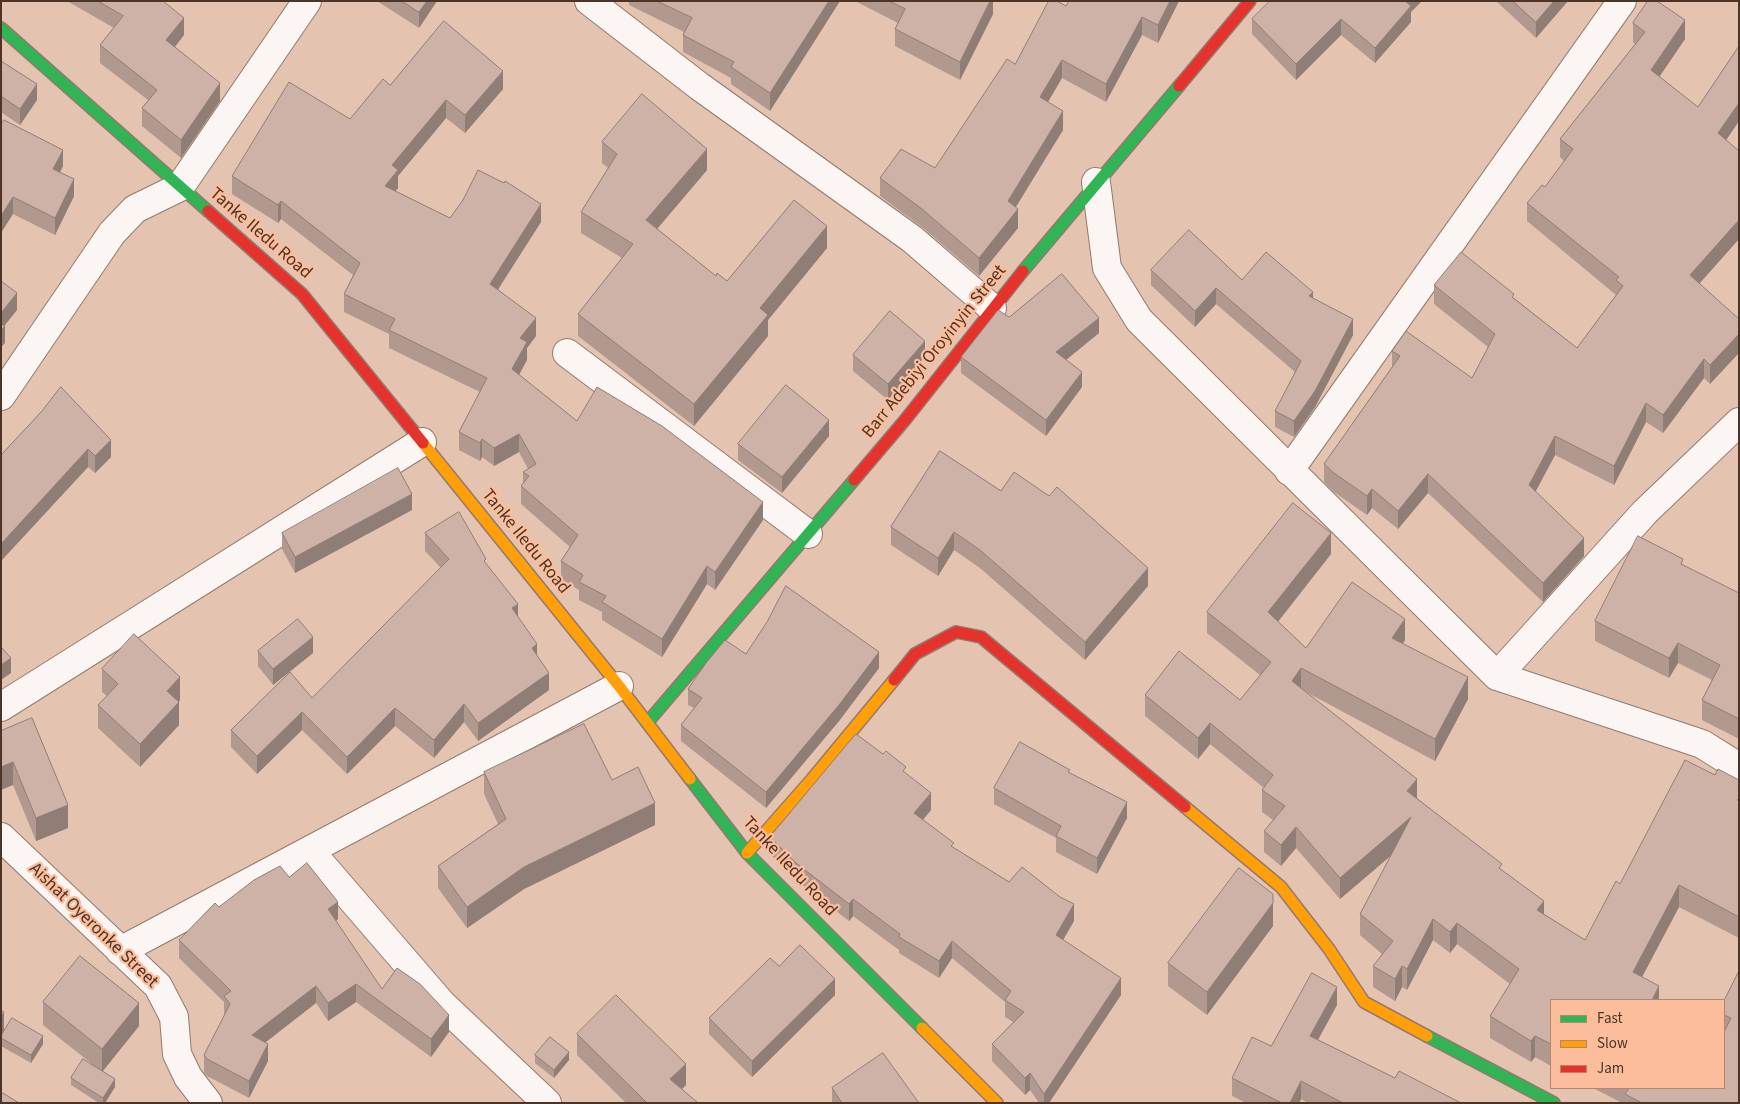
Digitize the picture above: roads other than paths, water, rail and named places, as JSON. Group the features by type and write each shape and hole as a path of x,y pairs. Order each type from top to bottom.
{"street":[{"path":"1,396 112,233 135,209 180,187 307,1"},
{"path":"589,1 699,86 912,239 992,308"},
{"name":"Barr Adebiyi Oroyinyin Street","path":"647,723 905,420 992,308 1250,1"},
{"path":"1290,471 1622,1"},
{"name":"Tanke Iledu Road","path":"1,28 302,294 619,686 747,853 997,1103"},
{"path":"1096,182 1106,268 1139,320 1497,676 1702,744 1739,767"},
{"path":"567,353 808,534"},
{"path":"1497,676 1645,512 1739,422"},
{"path":"1,707 422,442"},
{"path":"747,853 812,779 915,654 956,632 981,637 1281,887 1329,949 1364,1002 1554,1103"},
{"path":"120,951 619,686"},
{"name":"Aishat Oyeronke Street","path":"1,837 158,986 174,1017 177,1054 188,1076 208,1103"},
{"path":"310,851 442,1004 547,1103"}]}
